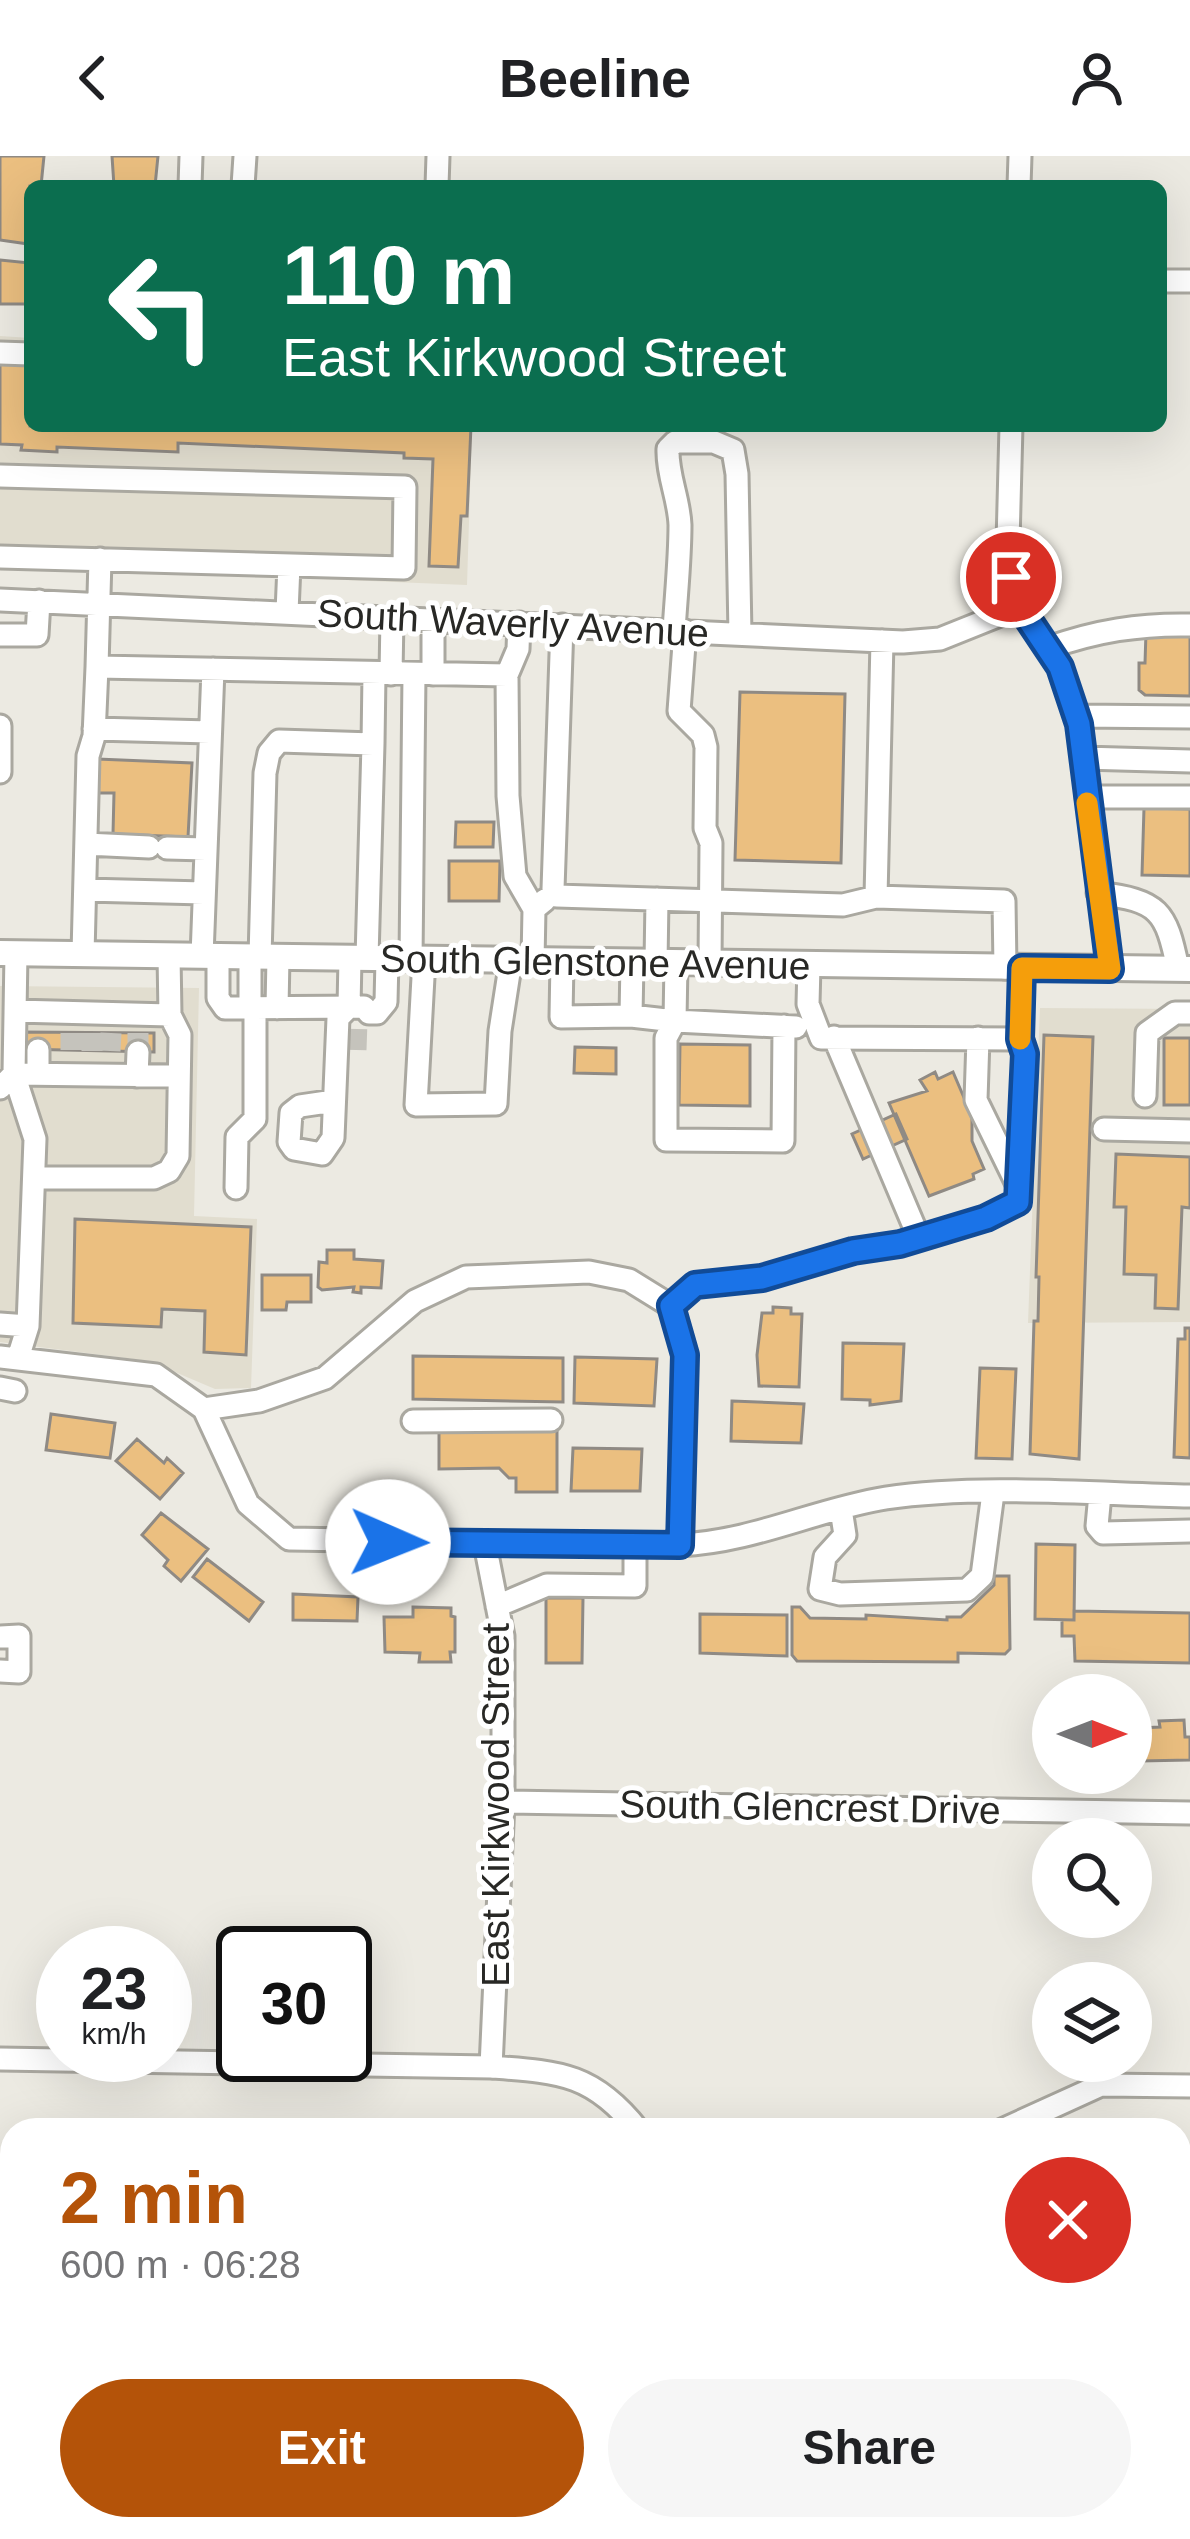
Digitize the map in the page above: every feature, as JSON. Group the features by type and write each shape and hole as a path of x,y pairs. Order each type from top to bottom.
{"main road":[{"name":"South Glenstone Avenue","path":"8,953 1184,969"}],"street":[{"path":"1011,432 1011,577 1020,607 1060,667 1077,716 1110,969"},
{"path":"710,963 706,747 703,735 679,711 680,523 668,470 668,449 675,442 714,442 733,450 740,634"},
{"path":"0,476 405,487 404,568 0,557"},
{"path":"83,954 100,560"},
{"path":"287,612 289,565"},
{"name":"South Waverly Avenue","path":"0,600 882,641 940,639 1020,607"},
{"path":"0,634 37,635 39,601"},
{"path":"392,617 373,744 369,905 422,1030 416,1105 496,1104 502,1015 534,909 555,893"},
{"path":"334,1101 338,1018 364,1007 369,1013 382,1008 433,619"},
{"path":"519,623 518,649 507,675 508,796 514,876 534,909"},
{"path":"1048,648 1094,632 1143,624 1190,625"},
{"path":"555,893 562,625"},
{"path":"876,898 882,641"},
{"path":"97,668 507,675"},
{"path":"213,669 204,893 210,956 221,1004 225,1008 353,1014"},
{"path":"1077,716 1190,718"},
{"path":"0,726 0,772"},
{"path":"94,729 210,732"},
{"path":"236,1188 237,1137 255,1119 269,753 279,741 373,744"},
{"path":"1083,758 1190,761"},
{"path":"1087,796 1190,797"},
{"path":"86,844 206,849"},
{"path":"85,890 204,893"},
{"path":"555,893 843,905 876,898 1004,901 1025,1054 1018,1202 986,1218 919,1238 853,1251 762,1278 695,1285 671,1306"},
{"path":"1098,893 1132,897 1162,914 1184,969"},
{"path":"657,899 655,962 675,1021 666,1038 665,1141 783,1141 784,1026"},
{"path":"8,953 15,1011 7,1081 35,1138 28,1326 9,1358 156,1375 204,1409 248,1504 290,1539 680,1545 740,1539 841,1509 917,1494 1190,1496"},
{"path":"34,1178 154,1178 170,1171 178,1156 180,1035 170,1015 169,956"},
{"path":"353,1014 388,959"},
{"path":"562,961 561,1016 784,1026 814,1021"},
{"path":"632,1016 655,962"},
{"path":"809,965 808,1004 821,1038 1020,1039"},
{"path":"15,1011 38,1031 138,1033 170,1015"},
{"path":"1145,1096 1147,1033 1175,1013 1190,1013"},
{"path":"38,1031 38,1074"},
{"path":"91,1032 91,1075"},
{"path":"91,1032 91,1075"},
{"path":"137,1076 138,1033"},
{"path":"834,1037 919,1238"},
{"path":"978,1038 976,1100 1019,1188"},
{"path":"336,1070 356,1050"},
{"path":"7,1081 38,1074 179,1076"},
{"path":"1105,1129 1190,1131"},
{"path":"204,1409 260,1401 325,1378 415,1301 466,1277 589,1272 629,1280 671,1306 685,1355 680,1545"},
{"path":"0,1324 28,1326"},
{"path":"413,1421 551,1420"},
{"path":"841,1509 845,1535 825,1557 820,1589 840,1594 967,1590 982,1576 992,1493"},
{"path":"1100,1494 1097,1526 1103,1533 1190,1531"},
{"name":"East Kirkwood Street","path":"485,1544 503,1636 503,1802 491,2067"},
{"path":"497,1606 547,1585 634,1586 635,1545"},
{"path":"0,1636 19,1636 19,1672 0,1671"},
{"name":"South Glencrest Drive","path":"503,1802 1190,1813"},
{"path":"0,2060 563,2072 616,2101 629,2118"},
{"path":"1028,2118 1100,2085 1190,2086"}],"shaded area":[{"path":"0,336 24,338 24,432 472,432 467,585 0,566"},
{"path":"0,986 199,988 194,1216 257,1219 251,1388 215,1389 149,1361 0,1342"},
{"path":"1040,1008 1190,1009 1190,1322 1028,1323"}],"building":[{"path":"0,156 44,156 42,180 24,180 24,243 0,240"},
{"path":"112,156 158,156 156,180 114,180"},
{"path":"0,260 24,262 24,304 0,304"},
{"path":"0,363 24,364 24,432 471,432 467,516 461,516 458,567 429,566 433,459 404,458 404,453 178,443 178,452 57,447 57,452 0,444"},
{"path":"1146,632 1190,633 1190,696 1145,695 1139,690"},
{"path":"740,692 845,694 841,863 735,860"},
{"path":"97,759 192,763 188,837 113,834 114,793 96,793"},
{"path":"1144,808 1190,809 1190,876 1142,875"},
{"path":"456,822 494,822 493,847 455,847"},
{"path":"449,861 500,861 499,901 449,901"},
{"path":"20,1032 154,1033 154,1052 20,1049"},
{"path":"1044,1035 1093,1037 1079,1459 1030,1454"},
{"path":"1164,1038 1190,1038 1190,1105 1164,1105"},
{"path":"680,1044 750,1045 750,1106 679,1105"},
{"path":"575,1047 616,1048 616,1074 574,1073"},
{"path":"935,1072 938,1079 953,1072 977,1117 972,1120 972,1141 984,1169 973,1174 974,1179 929,1196 889,1103 927,1091 920,1080"},
{"path":"896,1114 907,1139 863,1159 852,1134"},
{"path":"1116,1154 1190,1157 1190,1208 1182,1207 1178,1309 1155,1308 1156,1275 1124,1274 1126,1207 1114,1207"},
{"path":"75,1219 251,1227 246,1355 204,1352 205,1311 162,1309 161,1327 73,1323"},
{"path":"327,1250 354,1250 354,1259 383,1261 381,1288 361,1287 361,1293 353,1292 354,1287 322,1290 318,1287 319,1262 327,1263"},
{"path":"262,1275 311,1275 311,1302 287,1302 286,1310 262,1310"},
{"path":"773,1307 802,1314 799,1387 759,1386 762,1313 773,1313"},
{"path":"1185,1328 1190,1328 1190,1458 1174,1457 1178,1339 1185,1339"},
{"path":"843,1343 904,1344 901,1401 870,1405 870,1400 842,1399"},
{"path":"413,1356 563,1358 563,1402 413,1399"},
{"path":"575,1357 657,1359 654,1406 574,1403"},
{"path":"980,1368 1016,1369 1012,1459 976,1458"},
{"path":"732,1401 804,1404 801,1443 731,1441"},
{"path":"51,1414 115,1423 110,1458 46,1450"},
{"path":"439,1428 557,1428 557,1492 516,1492 516,1478 499,1468 439,1469"},
{"path":"137,1439 183,1473 160,1499 116,1461"},
{"path":"573,1448 642,1449 640,1491 571,1491"},
{"path":"161,1513 208,1549 181,1581 164,1566 168,1560 142,1535"},
{"path":"1036,1544 1075,1545 1074,1620 1035,1619"},
{"path":"207,1559 263,1602 249,1621 193,1577"},
{"path":"994,1576 1009,1576 1010,1649 1005,1654 958,1653 958,1662 797,1661 792,1655 792,1607 800,1607 810,1618 866,1619 866,1615 947,1620 961,1617 994,1585"},
{"path":"293,1594 358,1597 357,1621 293,1620"},
{"path":"546,1598 583,1598 582,1663 546,1663"},
{"path":"413,1607 451,1608 455,1652 450,1652 451,1662 419,1662 420,1653 385,1652 384,1617 413,1617"},
{"path":"1074,1611 1190,1613 1190,1663 1075,1661 1074,1636 1062,1636 1062,1620 1074,1620"},
{"path":"700,1614 787,1615 787,1656 700,1653"},
{"path":"1184,1720 1190,1760 1152,1761 1152,1727 1160,1727 1159,1721"}],"tunnel":[{"path":"356,1050 357,1021"},
{"path":"71,1033 71,1050"},
{"path":"92,1033 92,1051"},
{"path":"110,1051 111,1033"},
{"path":"138,1033 138,1052"}],"slow traffic":[{"path":"1020,1039 1022,968 1110,969 1087,803"}],"route":[{"path":"388,1542 680,1545 685,1355 671,1306 695,1285 762,1278 853,1251 900,1244 986,1218 1018,1202 1025,1054 1020,1039 1022,968 1110,969 1079,724 1060,667 1020,607 1011,577"}]}
